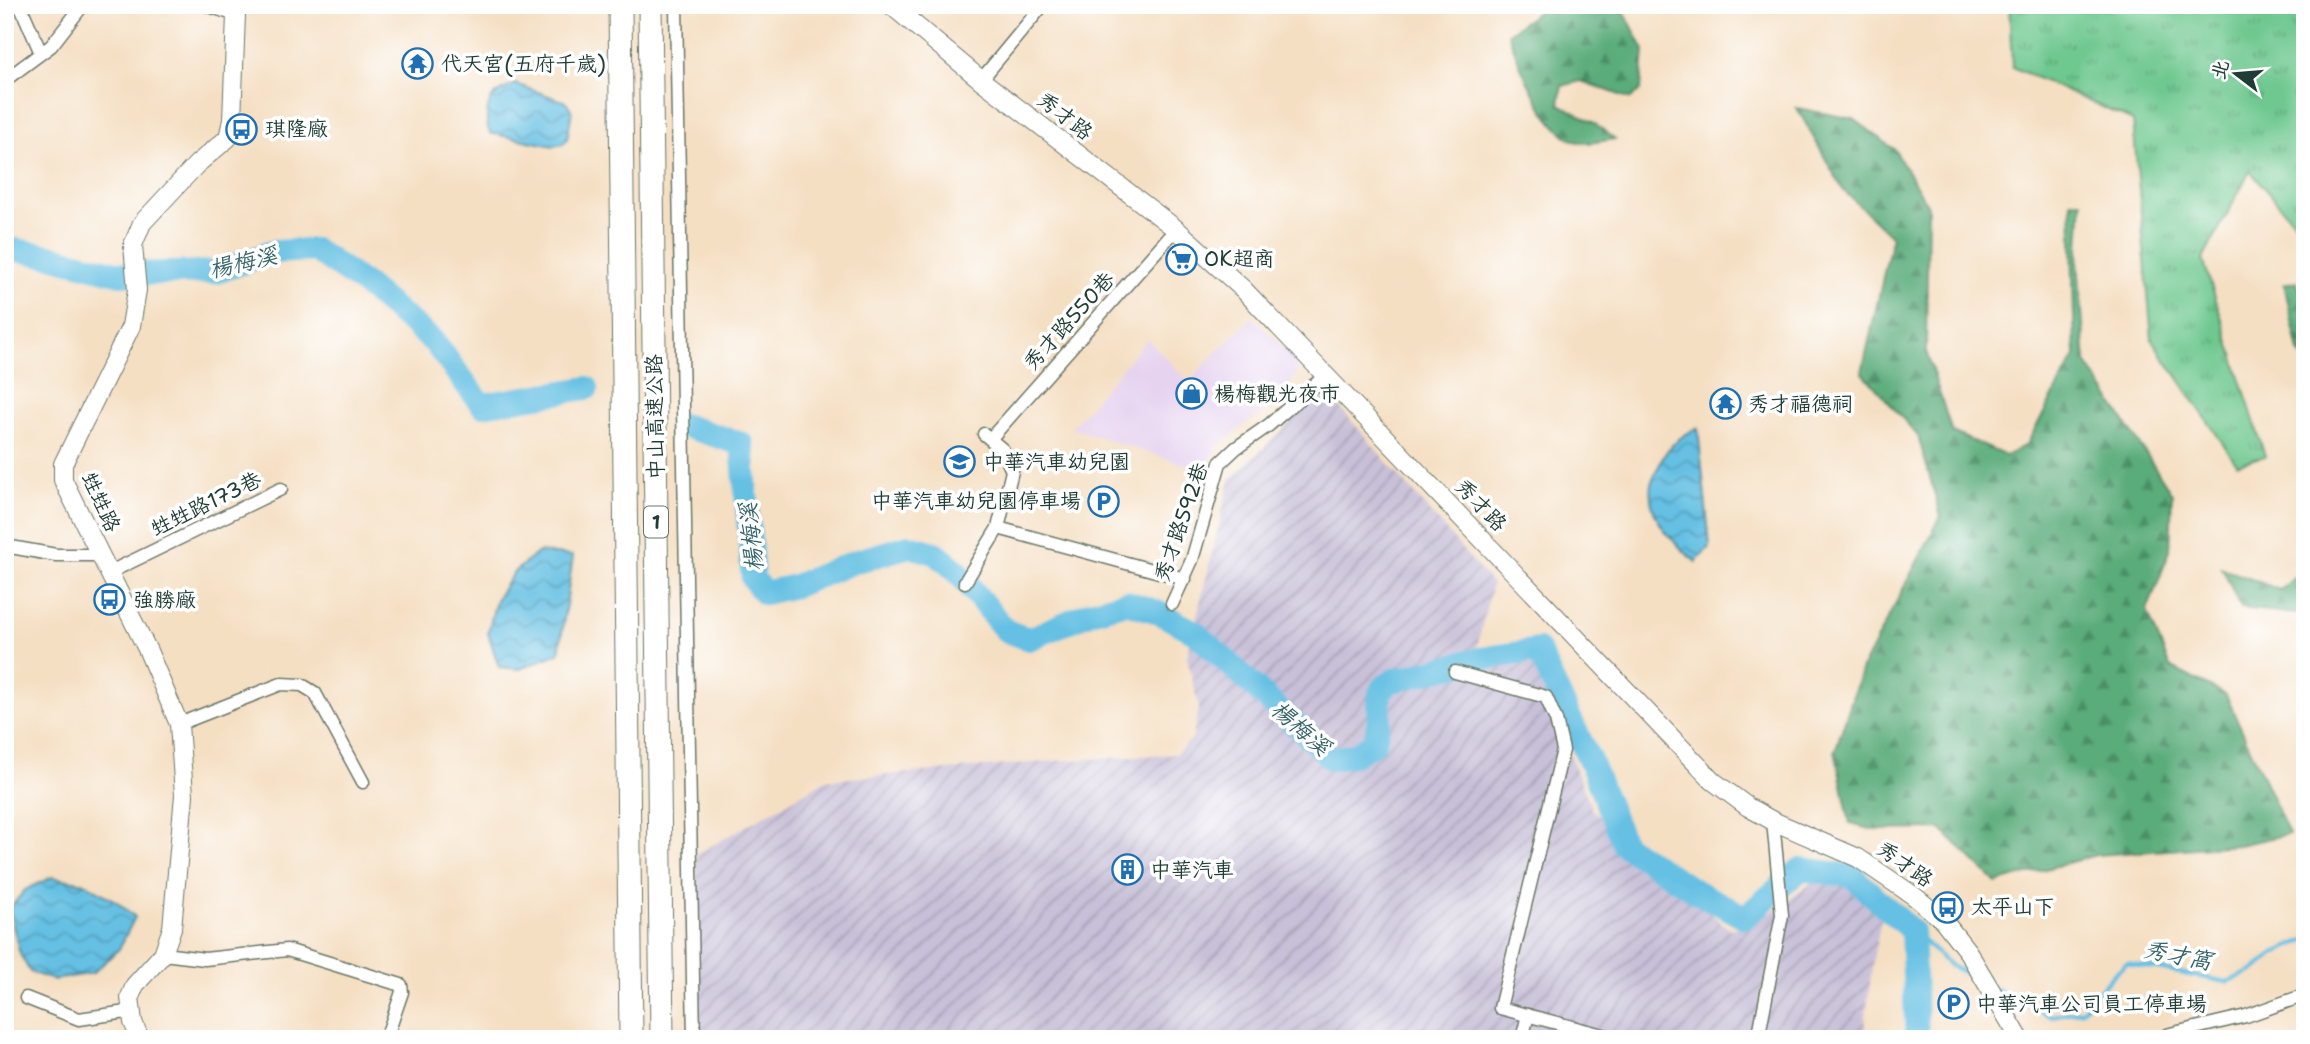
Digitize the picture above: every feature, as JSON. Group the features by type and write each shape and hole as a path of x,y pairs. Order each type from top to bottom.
{"highway":[{"name":"中山高速公路","path":"620,5 631,1039"},
{"name":"中山高速公路","path":"650,5 662,1039"}],"main road":[{"name":"秀才路","path":"891,5 912,12 981,80 1176,229 1243,289 1704,772 1748,807 1773,821 1858,858 1914,896 1943,920 1968,952 2020,1039"},
{"name":"甡甡路","path":"141,1039 133,1022 130,997 135,985 163,954 172,928 184,795 179,724 148,651 62,480 63,464 131,326 138,290 133,245 142,223 197,164 228,138 232,120 237,10"}],"street":[{"path":"20,5 41,53"},
{"path":"5,80 51,46 83,5"},
{"path":"206,5 237,10"},
{"path":"676,5 694,1039"},
{"path":"981,80 1043,5"},
{"name":"秀才路550巷","path":"998,528 1012,471 1003,450 987,436 1176,229"},
{"name":"秀才路592巷","path":"1172,604 1185,579 1220,463 1326,375"},
{"name":"甡甡路173巷","path":"110,572 281,489"},
{"path":"965,582 998,528 1185,579"},
{"path":"5,546 56,555 100,555"},
{"path":"1455,672 1546,697 1556,720 1563,750 1500,1008 1618,1039"},
{"path":"179,724 281,684 302,685 315,693 363,782"},
{"path":"1758,1039 1782,915 1773,821"},
{"path":"163,954 205,960 286,950 401,985 402,992 386,1039"},
{"path":"2158,1039 2246,1016 2305,995"},
{"path":"26,998 79,1019 133,1011"},
{"path":"1522,1039 1528,1015"}],"shaded area":[{"name":"楊梅觀光夜市","path":"1252,317 1295,359 1298,372 1273,407 1245,424 1218,446 1203,470 1071,428 1147,339 1189,381"},
{"path":"1325,390 1492,584 1471,672 1531,658 1592,810 1730,930 1773,911 1822,876 1886,896 1873,959 1863,1039 700,1039 696,855 826,780 1176,754 1192,739 1199,708 1187,657 1230,479"}],"green space":[{"path":"1548,5 1621,5 1644,50 1641,89 1631,99 1581,81 1562,86 1559,104 1593,122 1615,139 1582,143 1569,138 1546,113 1527,79 1508,33"},
{"path":"2009,5 2305,5 2305,234 2250,171 2203,259 2265,456 2237,464 2152,340 2133,121 2012,67"},
{"path":"1797,108 1854,119 1895,150 1928,206 1926,351 1952,432 2006,456 2027,444 2075,356 2071,201 2082,201 2078,262 2086,362 2172,494 2170,550 2147,611 2170,667 2226,695 2289,834 2239,845 2096,855 1996,883 1941,829 1875,830 1850,824 1835,751 1862,668 1941,516 1918,436 1862,372 1892,237 1843,190"},
{"path":"2297,281 2305,306 2305,361 2299,352 2284,284"},
{"path":"2222,568 2280,590 2305,569 2305,615 2241,608"}],"water":[{"path":"515,84 564,101 570,107 572,113 567,139 563,144 553,146 490,133 487,115 493,97"},
{"path":"1698,428 1710,546 1696,562 1663,528 1657,518 1651,497 1651,485 1670,447"},
{"path":"539,552 573,556 559,653 520,669 499,667 488,633 496,600 514,572"},
{"path":"52,877 85,883 117,902 135,917 119,949 93,973 53,980 30,972 20,954 9,909 25,890"}],"waterway":[{"name":"楊梅溪","path":"5,248 50,256 120,274 217,272 272,252 315,250 363,283 433,341 482,405 587,388"},
{"name":"楊梅溪","path":"682,425 742,444 753,579 764,593 795,586 854,562 909,546 935,553 956,570 1006,631 1029,639 1091,612 1126,602 1155,611 1195,632 1332,759 1354,755 1374,743 1380,713 1380,694 1392,681 1480,659 1538,650 1591,763 1624,845 1695,891 1745,917 1801,869 1852,876 1912,931 1917,1039"},
{"name":"秀才窩","path":"1912,931 1951,966 1976,978"},
{"name":"秀才窩","path":"1996,989 2051,1016 2082,1010 2127,963 2227,982 2253,971 2275,953 2305,940"}],"place":[{"name":"代天宮(五府千歲)","path":"418,64"},
{"name":"琪隆廠","path":"242,129"},
{"name":"OK超商","path":"1181,259"},
{"name":"楊梅觀光夜市","path":"1191,394"},
{"name":"秀才福德祠","path":"1725,404"},
{"name":"中華汽車幼兒園","path":"960,462"},
{"name":"中華汽車幼兒園停車場","path":"1104,501"},
{"name":"強勝廠","path":"110,600"},
{"name":"中華汽車","path":"1127,870"},
{"name":"太平山下","path":"1948,907"},
{"name":"中華汽車公司員工停車場","path":"1953,1004"}]}
